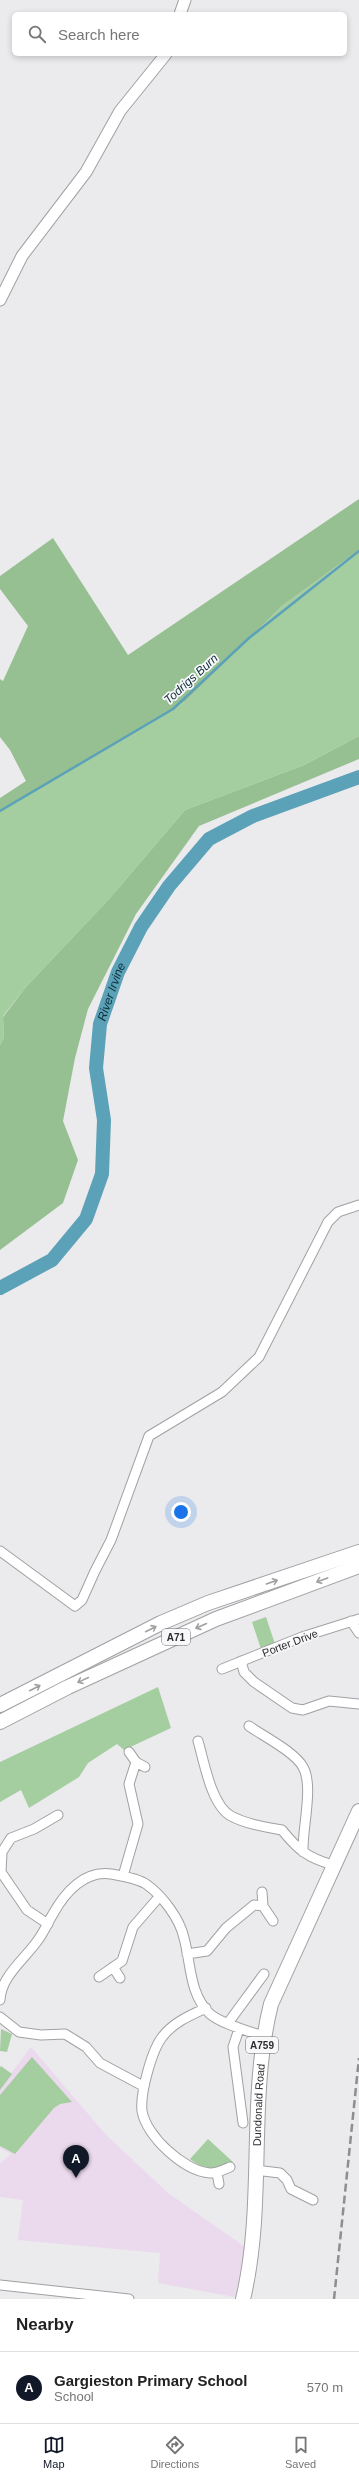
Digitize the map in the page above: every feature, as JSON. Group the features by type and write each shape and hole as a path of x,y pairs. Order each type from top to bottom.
{"main road":[{"name":"A71","path":"0,1706 161,1623 208,1604 359,1552"},
{"name":"A71","path":"0,1722 68,1687 216,1619 359,1566"},
{"name":"Dundonald Road","path":"243,2299 252,2256 255,2170 263,2036 271,2004 333,1864 359,1811"}],"street":[{"path":"181,12 185,0"},
{"path":"0,300 22,256 86,172 120,111 164,56"},
{"path":"0,1551 75,1606 82,1600 94,1570 111,1540 150,1436 222,1392 259,1357 328,1222 338,1212 359,1205"},
{"path":"355,1620 359,1633"},
{"name":"Porter Drive","path":"222,1669 355,1620"},
{"path":"241,1661 244,1672 254,1682 292,1708 303,1710 329,1701 359,1704"},
{"path":"249,1726 296,1759 303,1767 307,1782 303,1852"},
{"path":"198,1741 214,1795 230,1815 255,1824 282,1830 296,1848 316,1860 333,1864"},
{"path":"129,1752 136,1762 145,1767"},
{"path":"124,1876 138,1824 129,1784 136,1762"},
{"path":"48,1924 27,1910 1,1872 2,1852 11,1838 34,1829 58,1815"},
{"path":"0,2000 0,1993 8,1976 21,1964 48,1924 63,1896 78,1882 101,1873 124,1876 146,1883 170,1908 184,1936 190,1976 210,2014 239,2029 263,2036"},
{"path":"262,1892 263,1906 273,1921"},
{"path":"99,1977 122,1961 133,1927 159,1897"},
{"path":"187,1954 207,1951 226,1928 240,1915 254,1905 263,1906"},
{"path":"113,1967 120,1978"},
{"path":"228,2023 264,1974"},
{"path":"206,2008 179,2022 162,2036 142,2086 142,2110 148,2130 169,2152 194,2169 217,2173 230,2167"},
{"path":"0,2017 19,2032 41,2036 65,2034 86,2048 100,2063 142,2086"},
{"path":"239,2029 233,2047 243,2123"},
{"path":"255,2170 280,2173 287,2180 291,2189 313,2200"},
{"path":"217,2173 219,2184"},
{"path":"0,2285 129,2299"}],"shaded area":[{"path":"31,2047 106,2135 168,2193 245,2247 235,2297 158,2283 160,2253 18,2240 23,2200 0,2197 0,2163 11,2154 0,2148 0,2088"}],"green space":[{"path":"359,499 359,550 282,606 186,701 0,811 0,798 26,781 10,750 0,737 0,679 3,681 28,626 0,589 0,576 53,538 128,655"},
{"path":"359,550 359,736 304,765 185,810 110,898 25,988 3,1016 4,1038 0,1045 0,811 186,701 282,606"},
{"path":"359,736 359,759 199,826 136,914 88,1009 75,1058 63,1121 78,1160 63,1203 0,1250 0,1045 4,1038 3,1017 25,988 110,898 185,810 304,765"},
{"path":"266,1617 275,1644 261,1649 252,1622"},
{"path":"158,1687 171,1728 124,1750 117,1744 88,1763 79,1777 29,1808 21,1790 0,1802 0,1762"},
{"path":"1,2029 12,2034 7,2052 0,2051"},
{"path":"32,2057 72,2102 60,2104 54,2108 15,2154 0,2146 0,2095"},
{"path":"1,2066 12,2074 0,2090 0,2067"},
{"path":"208,2139 233,2162 222,2167 211,2168 201,2166 190,2159"}],"waterway":[{"name":"Todrigs Burn","path":"0,811 173,709 249,638 359,551"},
{"name":"River Irvine","path":"0,1288 52,1260 86,1219 102,1174 104,1120 96,1068 100,1024 118,972 141,927 169,886 209,839 253,816 359,777"}],"railway":[{"path":"334,2299 359,2058"}],"place":[{"name":"Gargieston Primary School","path":"76,2178"}]}
